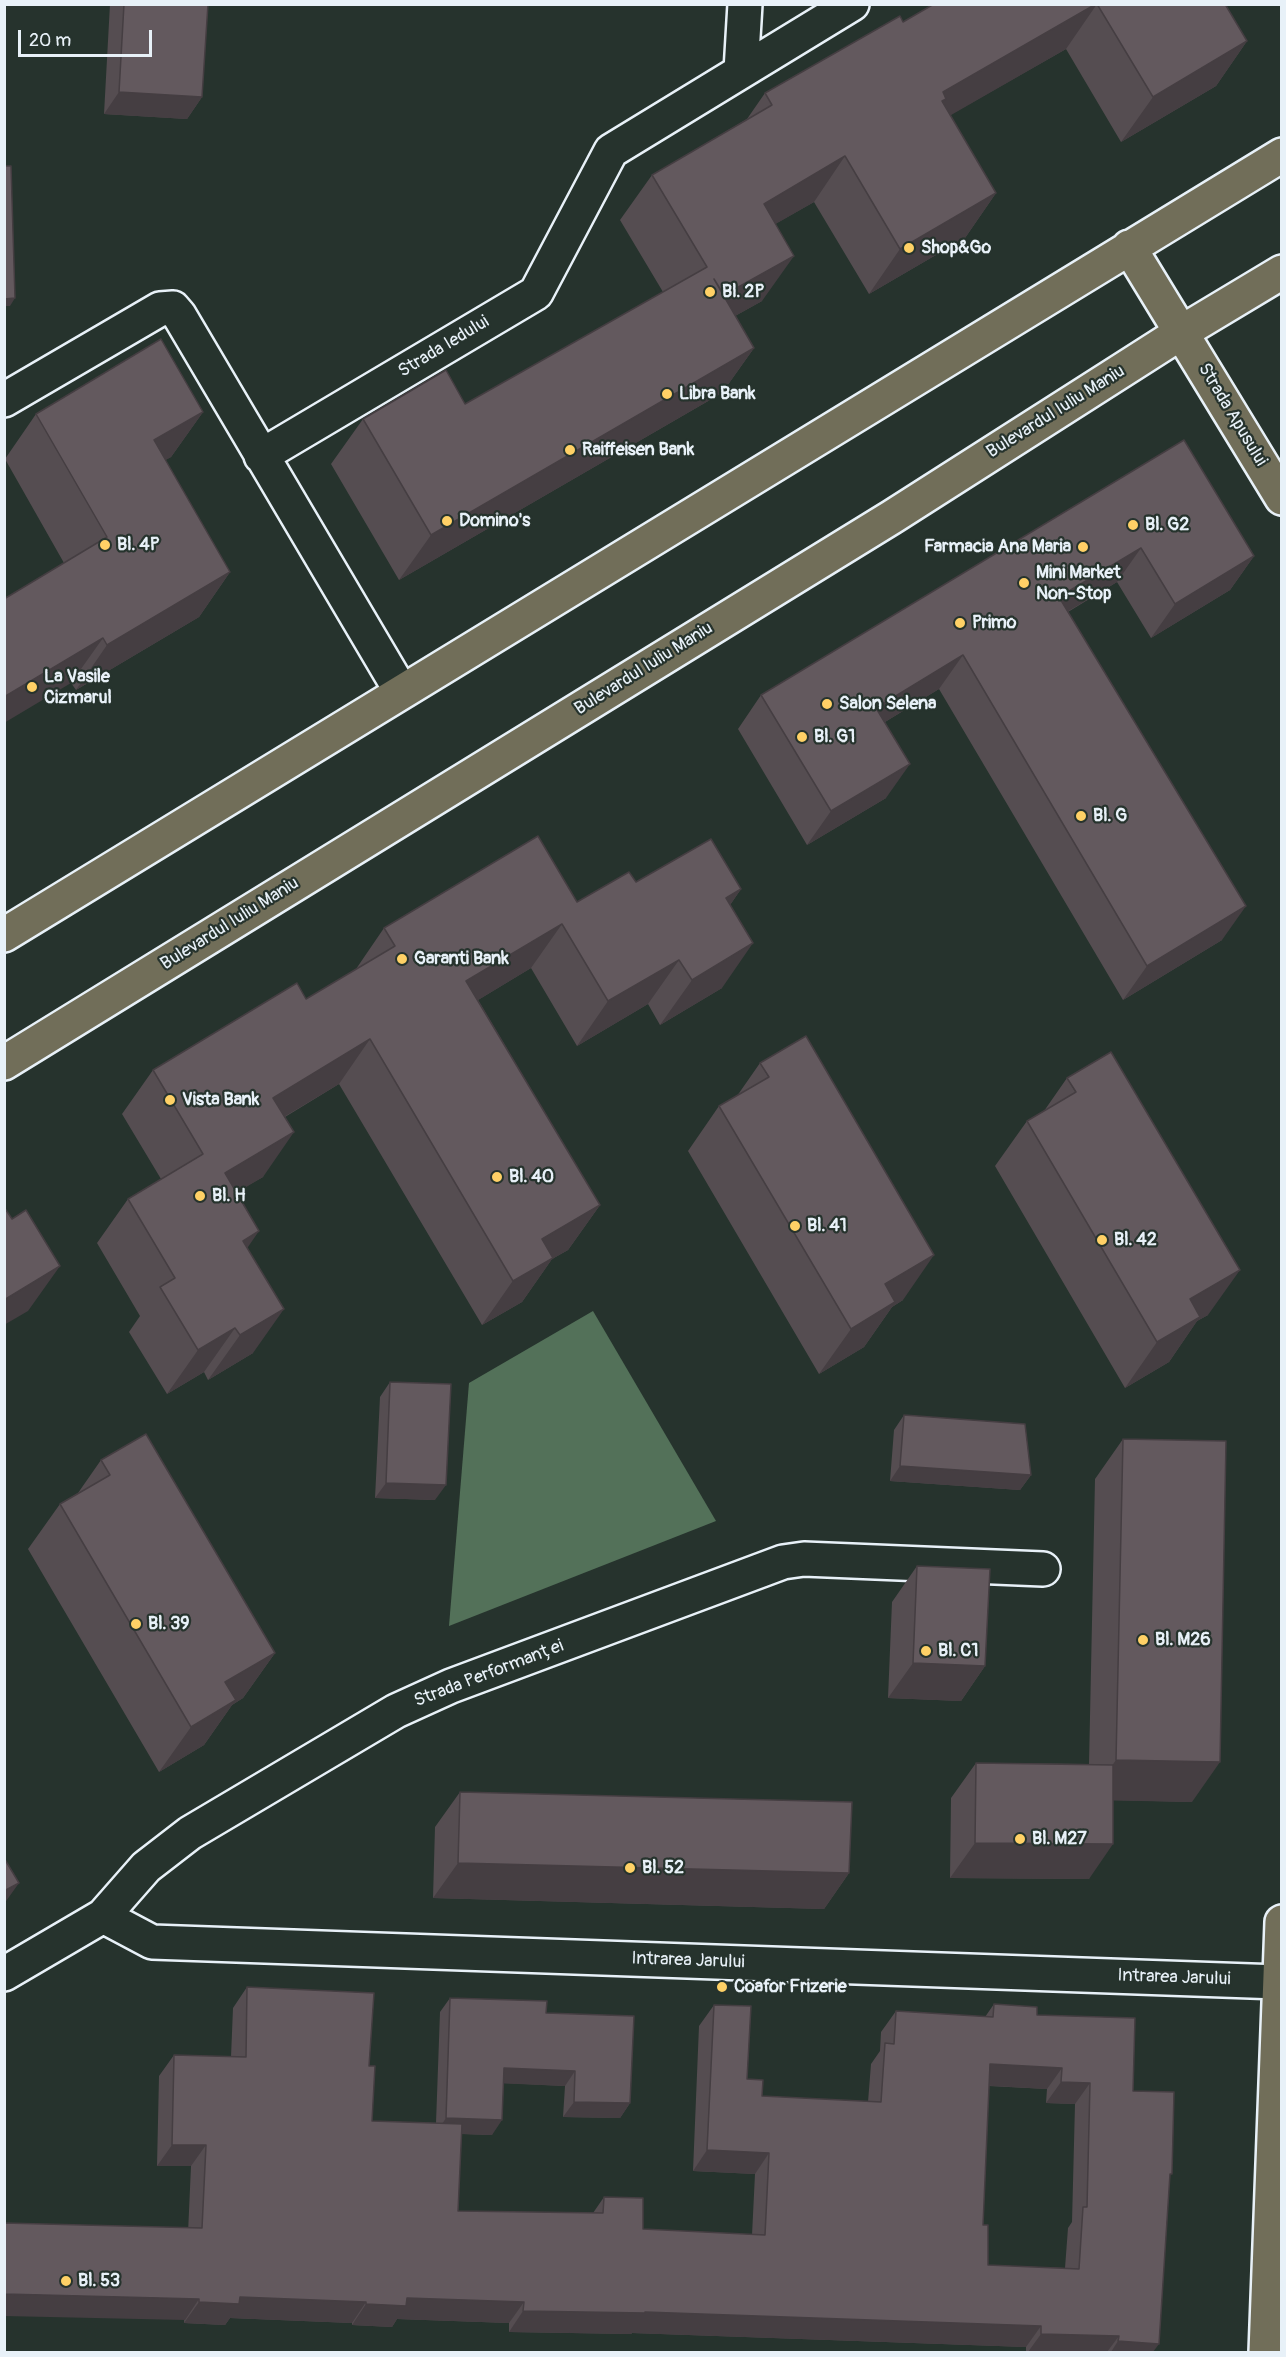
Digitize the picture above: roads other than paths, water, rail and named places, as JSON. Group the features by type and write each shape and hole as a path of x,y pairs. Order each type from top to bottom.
{"main road":[{"path":"4,935 1281,154"},
{"name":"Strada Apusului","path":"1129,247 1281,498"},
{"name":"Bulevardul Iuliu Maniu","path":"4,1063 892,517 1182,332 1281,272"},
{"path":"1266,2352 1281,1922"}],"street":[{"path":"741,71 745,4"},
{"name":"Strada Iedului","path":"261,456 536,293 611,151 852,4"},
{"path":"4,400 160,309 172,308 179,315 401,691"},
{"name":"Strada Performanței","path":"4,1974 103,1916 146,1867 190,1833 396,1711 451,1686 783,1562 804,1559 1043,1569"},
{"name":"Intrarea Jarului","path":"103,1916 152,1942 1279,1982"}],"place":[{"name":"Shop&Go","path":"909,248"},
{"name":"Bl. 2P","path":"710,292"},
{"name":"Libra Bank","path":"667,394"},
{"name":"Raiffeisen Bank","path":"570,450"},
{"name":"Domino's","path":"447,521"},
{"name":"Bl. G2","path":"1133,525"},
{"name":"Bl. 4P","path":"105,545"},
{"name":"Farmacia Ana Maria","path":"1083,547"},
{"name":"Mini Market Non-Stop","path":"1024,583"},
{"name":"Primo","path":"960,623"},
{"name":"La Vasile Cizmarul","path":"32,687"},
{"name":"Salon Selena","path":"827,704"},
{"name":"Bl. G1","path":"802,737"},
{"name":"Bl. G","path":"1081,816"},
{"name":"Garanti Bank","path":"402,959"},
{"name":"Vista Bank","path":"170,1100"},
{"name":"Bl. 40","path":"497,1177"},
{"name":"Bl. H","path":"200,1196"},
{"name":"Bl. 41","path":"795,1226"},
{"name":"Bl. 42","path":"1102,1240"},
{"name":"Bl. 39","path":"136,1624"},
{"name":"Bl. M26","path":"1143,1640"},
{"name":"Bl. C1","path":"926,1651"},
{"name":"Bl. M27","path":"1020,1839"},
{"name":"Bl. 52","path":"630,1868"},
{"name":"Coafor Frizerie","path":"722,1987"},
{"name":"Bl. 53","path":"66,2281"}]}
